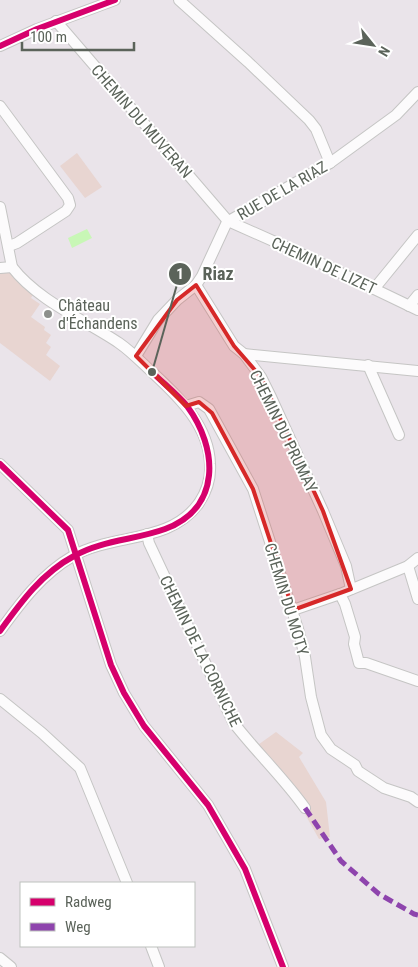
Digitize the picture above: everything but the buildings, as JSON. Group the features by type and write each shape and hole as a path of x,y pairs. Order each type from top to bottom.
{"street":[{"path":"0,46 56,21 115,0"},
{"path":"179,0 248,62 308,120 316,129 330,163"},
{"name":"CHEMIN DU MUVERAN","path":"56,21 228,222"},
{"name":"RUE DE LA RIAZ","path":"136,356 158,320 177,300 196,285 202,276 224,226 228,222 330,163 396,115 418,92"},
{"path":"0,106 68,198 70,205 66,211 17,243 9,246"},
{"path":"0,207 12,267 37,291 76,318 119,343 136,356 186,406 198,424 208,448 210,470 208,483 201,500 186,517 170,527 97,545 57,566 29,592 0,631"},
{"name":"CHEMIN DE LIZET","path":"228,222 291,249 414,308"},
{"path":"374,289 418,235"},
{"path":"0,268 12,267"},
{"name":"CHEMIN DU PRUMAY","path":"196,285 234,346 244,354 261,377 346,566 351,589"},
{"path":"414,308 418,295"},
{"path":"244,354 418,371"},
{"path":"368,365 399,435"},
{"name":"CHEMIN DU MOTY","path":"186,406 200,402 209,409 253,489 293,610 321,735 331,749 355,765 358,772 384,788 411,797 418,802"},
{"path":"0,464 68,530 111,665 124,693 144,726 211,810 244,869 283,967"},
{"name":"CHEMIN DE LA CORNICHE","path":"147,534 149,542 233,722 250,745 292,790 305,808"},
{"path":"293,610 340,594 408,566 418,558"},
{"path":"408,566 418,598"},
{"path":"340,594 355,637 354,644 359,663 366,663 418,680"},
{"path":"0,699 42,733 80,768 127,882"},
{"path":"151,947 159,967"},
{"path":"0,958 11,967"}],"highlighted area":[{"path":"196,285 234,346 261,377 323,511 351,589 293,610 253,489 212,413 199,402 186,406 136,356 177,300"}],"shaded area":[{"path":"77,153 102,187 85,198 60,166"},
{"path":"87,229 92,238 72,248 68,238"},
{"path":"11,272 34,293 31,298 40,304 31,317 45,327 44,330 51,335 46,343 51,347 46,355 60,366 50,381 0,343 0,273"},
{"path":"276,732 303,753 299,757 326,802 330,837 319,839 297,800 255,747"}],"marked path":[{"path":"305,808 341,861 379,894 418,915"}],"cycle path":[{"path":"0,46 37,29 115,0"},
{"path":"0,631 33,589 62,563 85,551 107,543 165,529 184,519 197,507 205,492 209,475 209,458 205,440 187,406 152,372"},
{"path":"0,464 68,530 111,665 124,693 144,726 208,805 245,869 283,967"}],"place":[{"name":"Château d'Échandens","path":"48,314"},
{"name":"Riaz","path":"152,372"}]}
